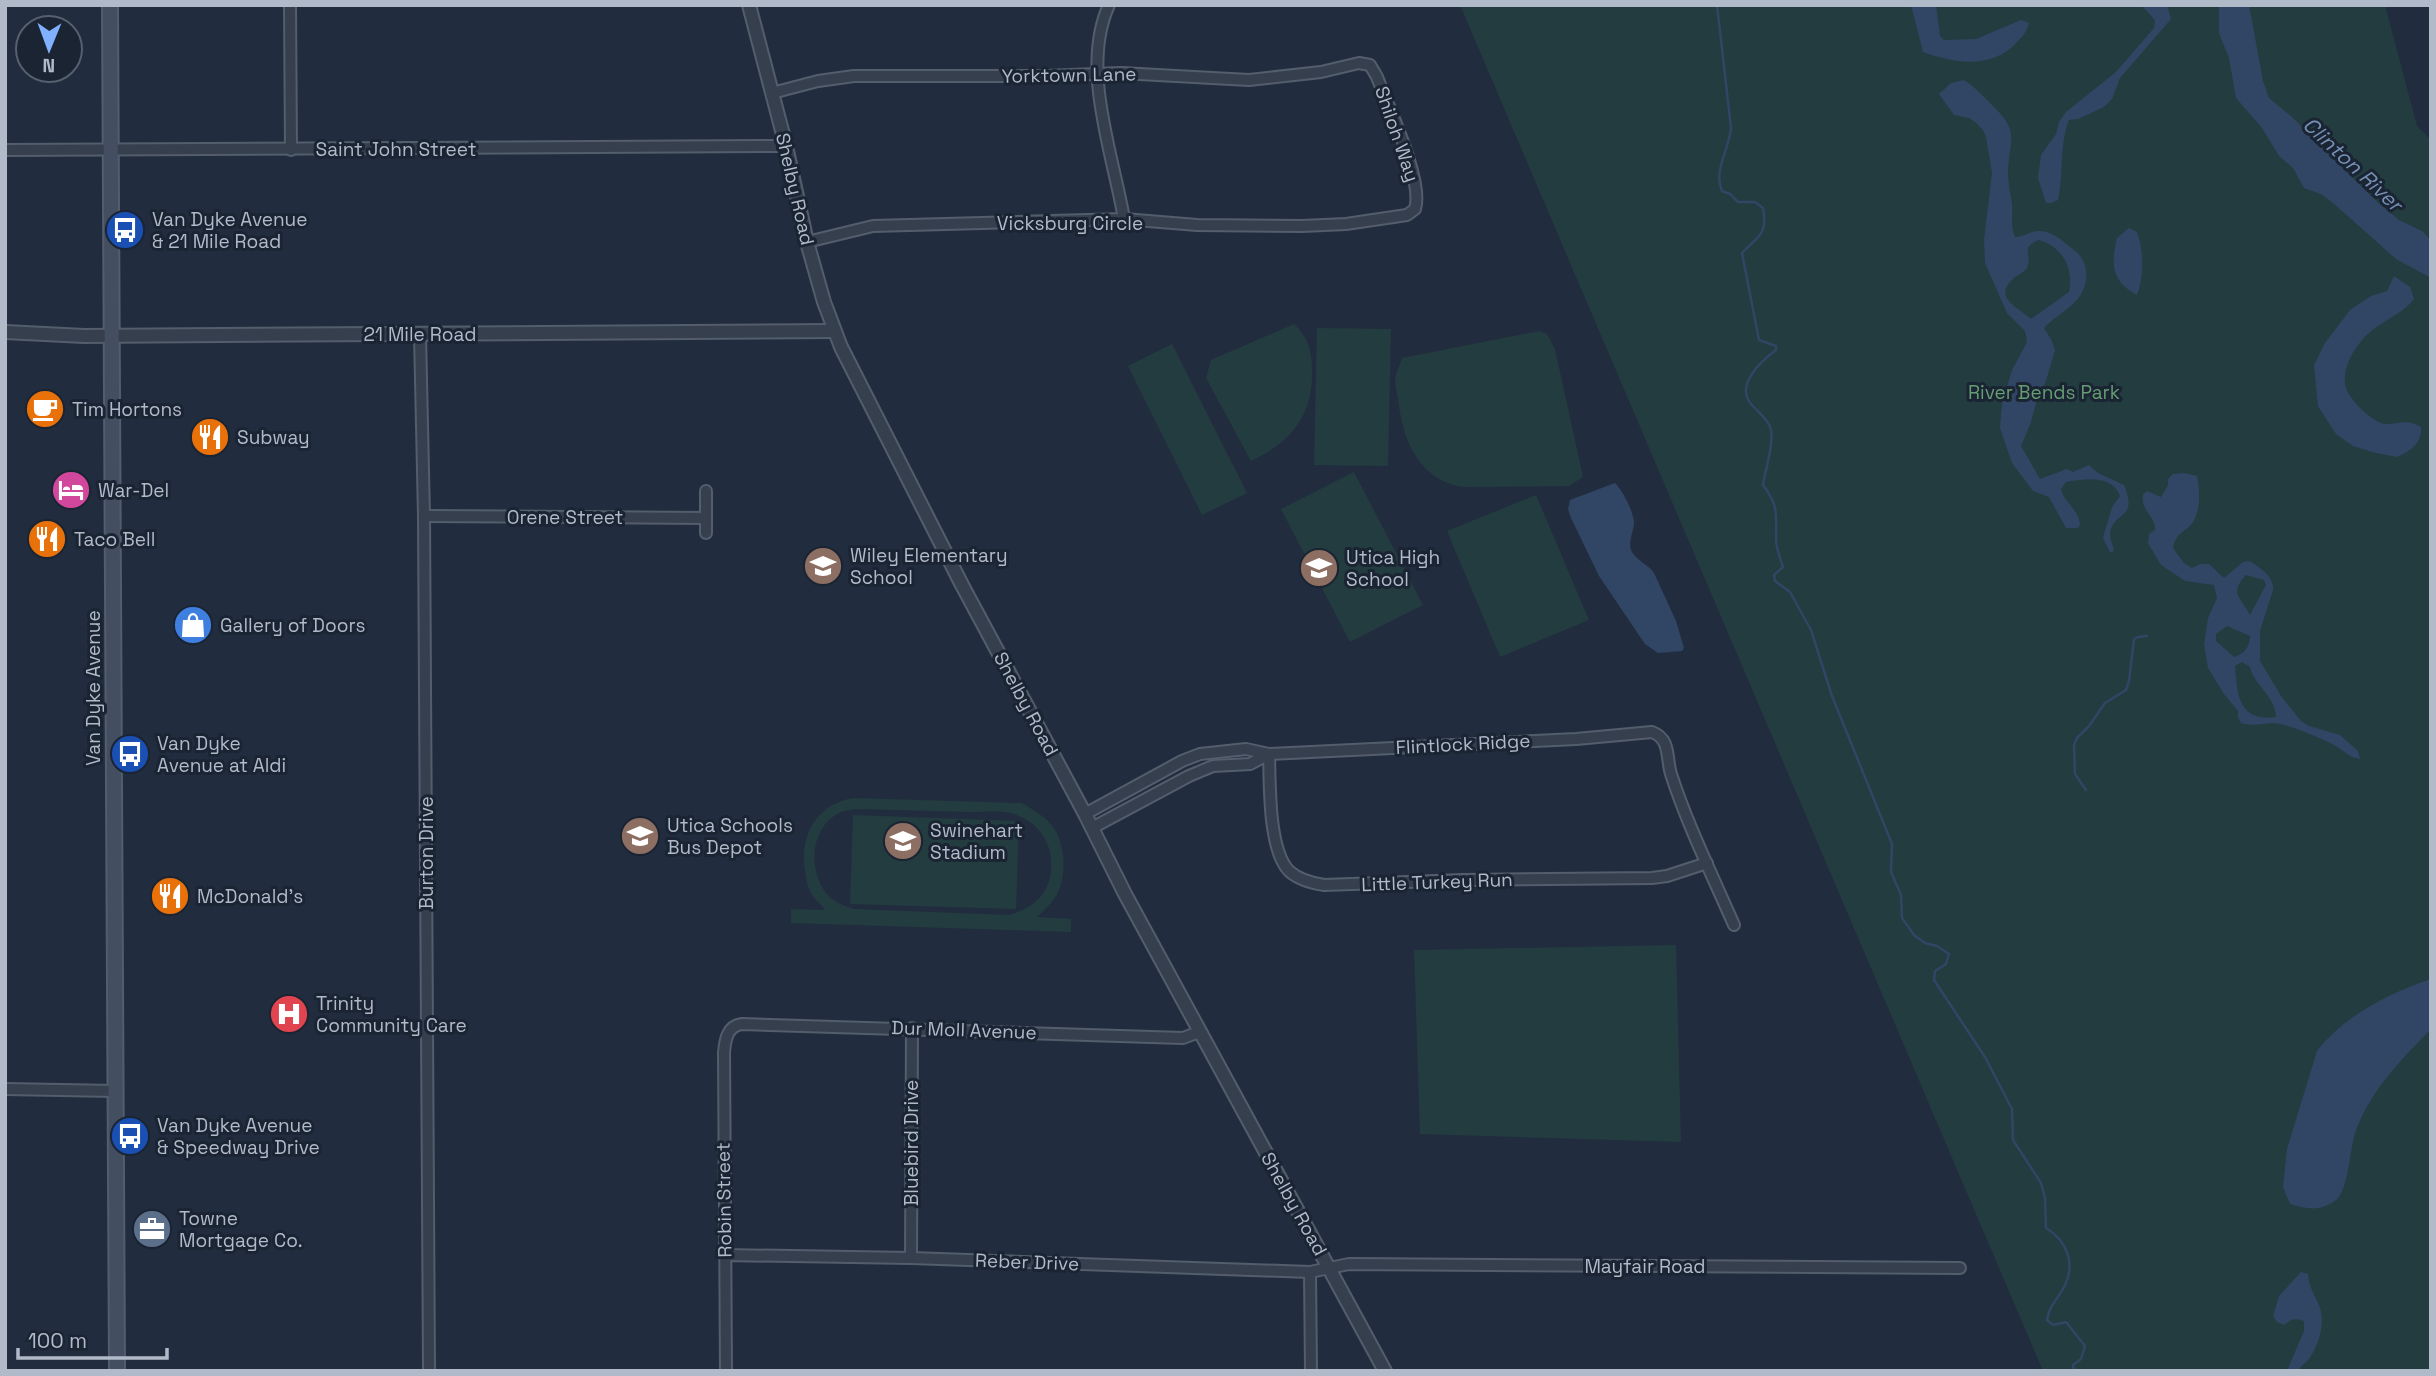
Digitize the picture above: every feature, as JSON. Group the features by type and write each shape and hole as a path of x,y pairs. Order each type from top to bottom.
{"main road":[{"name":"Van Dyke Avenue","path":"110,5 117,1371"}],"street":[{"path":"290,5 291,150"},
{"name":"Shelby Road","path":"749,5 786,146 807,242 834,331 846,359 962,586 1199,1032 1385,1371"},
{"path":"1109,5 1098,37 1099,73 1104,126 1124,219"},
{"name":"Yorktown Lane","path":"772,93 818,81 854,76 1046,76 1099,73 1249,80 1321,72 1366,63"},
{"name":"Shiloh Way","path":"1366,63 1377,77 1411,168 1417,190 1415,209"},
{"name":"Saint John Street","path":"5,150 786,146"},
{"name":"Vicksburg Circle","path":"807,242 873,226 1124,219 1197,225 1312,226 1390,219 1407,215 1415,209"},
{"name":"21 Mile Road","path":"5,332 110,336 834,331"},
{"name":"Burton Drive","path":"420,334 424,516 429,1371"},
{"path":"706,491 706,533"},
{"name":"Orene Street","path":"424,516 706,518"},
{"name":"Flintlock Ridge","path":"1085,814 1175,765 1210,752 1246,749 1269,754 1576,739 1642,731 1657,734 1666,743 1673,778 1707,863"},
{"name":"Flintlock Ridge","path":"1092,828 1182,779 1213,766 1250,764 1269,754"},
{"name":"Little Turkey Run","path":"1269,754 1271,803 1279,854 1288,870 1308,882 1324,885 1463,880 1639,879 1667,876 1707,863"},
{"path":"1175,765 1182,779"},
{"path":"1707,863 1734,925"},
{"name":"Dur Moll Avenue","path":"730,1030 742,1024 1183,1038 1199,1032"},
{"name":"Bluebird Drive","path":"911,1258 912,1028"},
{"name":"Robin Street","path":"726,1371 724,1053 730,1030"},
{"path":"5,1089 115,1091"},
{"name":"Reber Drive","path":"724,1255 911,1258 1310,1272 1329,1268"},
{"name":"Mayfair Road","path":"1329,1268 1349,1264 1960,1268"},
{"path":"1310,1272 1311,1371"}],"green space":[{"name":"River Bends Park","path":"1460,5 2385,5 2417,126 2431,140 2431,1371 2043,1371"},
{"path":"1294,324 1305,338 1311,355 1312,384 1309,399 1298,425 1289,435 1251,461 1206,378 1211,360"},
{"path":"1317,328 1391,329 1388,466 1314,465"},
{"path":"1539,331 1547,334 1555,349 1583,477 1569,486 1464,487 1437,478 1418,459 1405,434 1395,382 1402,358"},
{"path":"1172,344 1247,493 1202,515 1128,366"},
{"path":"1354,472 1423,605 1350,642 1281,509"},
{"path":"1536,495 1589,620 1500,657 1447,531"},
{"path":"852,798 1022,803 1050,823 1063,852 1060,888 1052,902 1037,917 1071,919 1071,932 791,923 791,909 825,910 808,886 804,849 810,828 822,812","holes":["857,809 999,812 1024,818 1039,831 1049,847 1051,867 1048,885 1035,902 1009,915 853,909 842,905 829,896 820,883 814,860 815,848 823,827 831,818 841,812"]},
{"path":"853,815 1019,821 1016,909 850,904"},
{"path":"1676,945 1681,1142 1420,1134 1414,950"}],"water":[{"path":"1911,5 1936,5 1940,36 1944,40 1976,39 2021,20 2029,23 2019,40 2007,51 1985,60 1960,61 1923,52"},
{"path":"2141,5 2167,5 2171,19 2120,78 2112,99 2104,107 2078,119 2069,120 2064,139 2058,200 2046,203 2038,178 2041,155 2056,134 2059,122 2066,112 2116,72 2154,28 2155,20"},
{"path":"2219,5 2249,5 2263,81 2269,98 2292,117 2375,200 2399,220 2422,231 2431,240 2431,278 2396,259 2321,194 2304,188 2293,168 2279,156 2262,128 2236,98 2229,58 2219,33"},
{"path":"1964,80 1972,85 2001,115 2010,130 2008,177 2015,237 2037,231 2050,233 2080,255 2084,262 2086,276 2083,291 2044,328 2055,350 2021,446 2040,479 2067,469 2073,472 2089,465 2098,473 2124,485 2129,504 2124,514 2112,526 2110,536 2114,551 2110,552 2103,538 2112,507 2120,496 2111,484 2097,480 2066,482 2061,489 2080,525 2078,528 2066,528 2049,497 2033,491 2012,463 2000,428 2002,403 2012,370 2027,342 2025,331 2007,313 1985,263 1984,240 1992,173 1986,137 1975,122 1954,115 1939,94 1951,83","holes":["2038,240 2047,243 2065,260 2070,275 2069,292 2031,319 2009,301 2005,291 2014,278 2027,268 2029,246"]},
{"path":"2129,228 2137,232 2142,256 2137,295 2122,284 2114,264 2117,238"},
{"path":"2394,276 2410,287 2414,299 2369,333 2358,345 2347,367 2345,383 2352,399 2375,420 2386,424 2408,422 2421,427 2420,438 2415,446 2397,457 2353,446 2336,434 2318,406 2314,365 2325,343 2350,310 2371,296 2387,291"},
{"path":"2173,474 2197,476 2199,505 2196,517 2179,535 2173,548 2184,563 2192,568 2209,564 2224,578 2243,562 2250,561 2266,573 2273,590 2260,631 2260,661 2281,696 2301,721 2340,735 2358,751 2360,759 2324,740 2284,725 2241,723 2238,711 2208,668 2204,645 2208,618 2217,598 2214,585 2185,581 2161,565 2148,543 2149,534 2155,530 2155,525 2144,505 2143,495 2147,491 2161,497 2168,485 2168,479","holes":["2246,575 2264,580 2266,585 2250,615 2237,592","2227,626 2250,636 2248,647 2234,657 2216,641 2216,634","2242,662 2250,667 2269,697 2276,717 2264,718 2255,715 2243,705 2237,688 2235,666"]},
{"path":"1615,483 1633,517 1631,550 1635,557 1654,573 1676,621 1684,648 1682,651 1658,653 1645,644 1599,576 1571,518 1568,509 1570,500"},
{"path":"2431,979 2431,1029 2377,1090 2361,1118 2340,1195 2330,1204 2319,1208 2290,1204 2283,1187 2287,1149 2317,1051 2340,1027 2368,1007"},
{"path":"2301,1272 2308,1274 2321,1312 2322,1326 2316,1347 2309,1359 2298,1371 2287,1371 2304,1331 2304,1321 2293,1320 2284,1325 2277,1322 2273,1316 2279,1296"}],"waterway":[{"path":"1717,5 1731,128 1720,168 1720,183 1722,191 1738,202 1755,202 1763,208 1764,217 1763,230 1742,253 1759,340 1776,346 1776,350 1752,374 1746,389 1751,404 1770,426 1772,436 1763,485 1774,505 1777,546 1783,567 1774,575 1775,581 1790,592 1811,630 1832,696 1892,844 1891,872 1901,895 1902,918 1914,935 1949,954 1946,964 1935,971 1934,980 1985,1057 2012,1109 2013,1140 2041,1183 2045,1198 2046,1228 2059,1239 2069,1260 2068,1277 2047,1320 2053,1325 2066,1322 2085,1346 2081,1359 2073,1365 2074,1371"},
{"path":"2086,790 2075,774 2074,745 2105,703 2126,690 2134,639 2147,636"}],"place":[{"name":"Van Dyke Avenue & 21 Mile Road","path":"125,230"},
{"name":"Tim Hortons","path":"45,409"},
{"name":"Subway","path":"210,437"},
{"name":"War-Del","path":"71,490"},
{"name":"Taco Bell","path":"47,539"},
{"name":"Wiley Elementary School","path":"823,566"},
{"name":"Utica High School","path":"1319,568"},
{"name":"Gallery of Doors","path":"193,625"},
{"name":"Van Dyke Avenue at Aldi","path":"130,754"},
{"name":"Utica Schools Bus Depot","path":"640,836"},
{"name":"Swinehart Stadium","path":"903,841"},
{"name":"McDonald's","path":"170,896"},
{"name":"Trinity Community Care","path":"289,1014"},
{"name":"Van Dyke Avenue & Speedway Drive","path":"130,1136"},
{"name":"Towne Mortgage Co.","path":"152,1229"}],"water label":[{"name":"Clinton River","path":"2353,164"}]}
